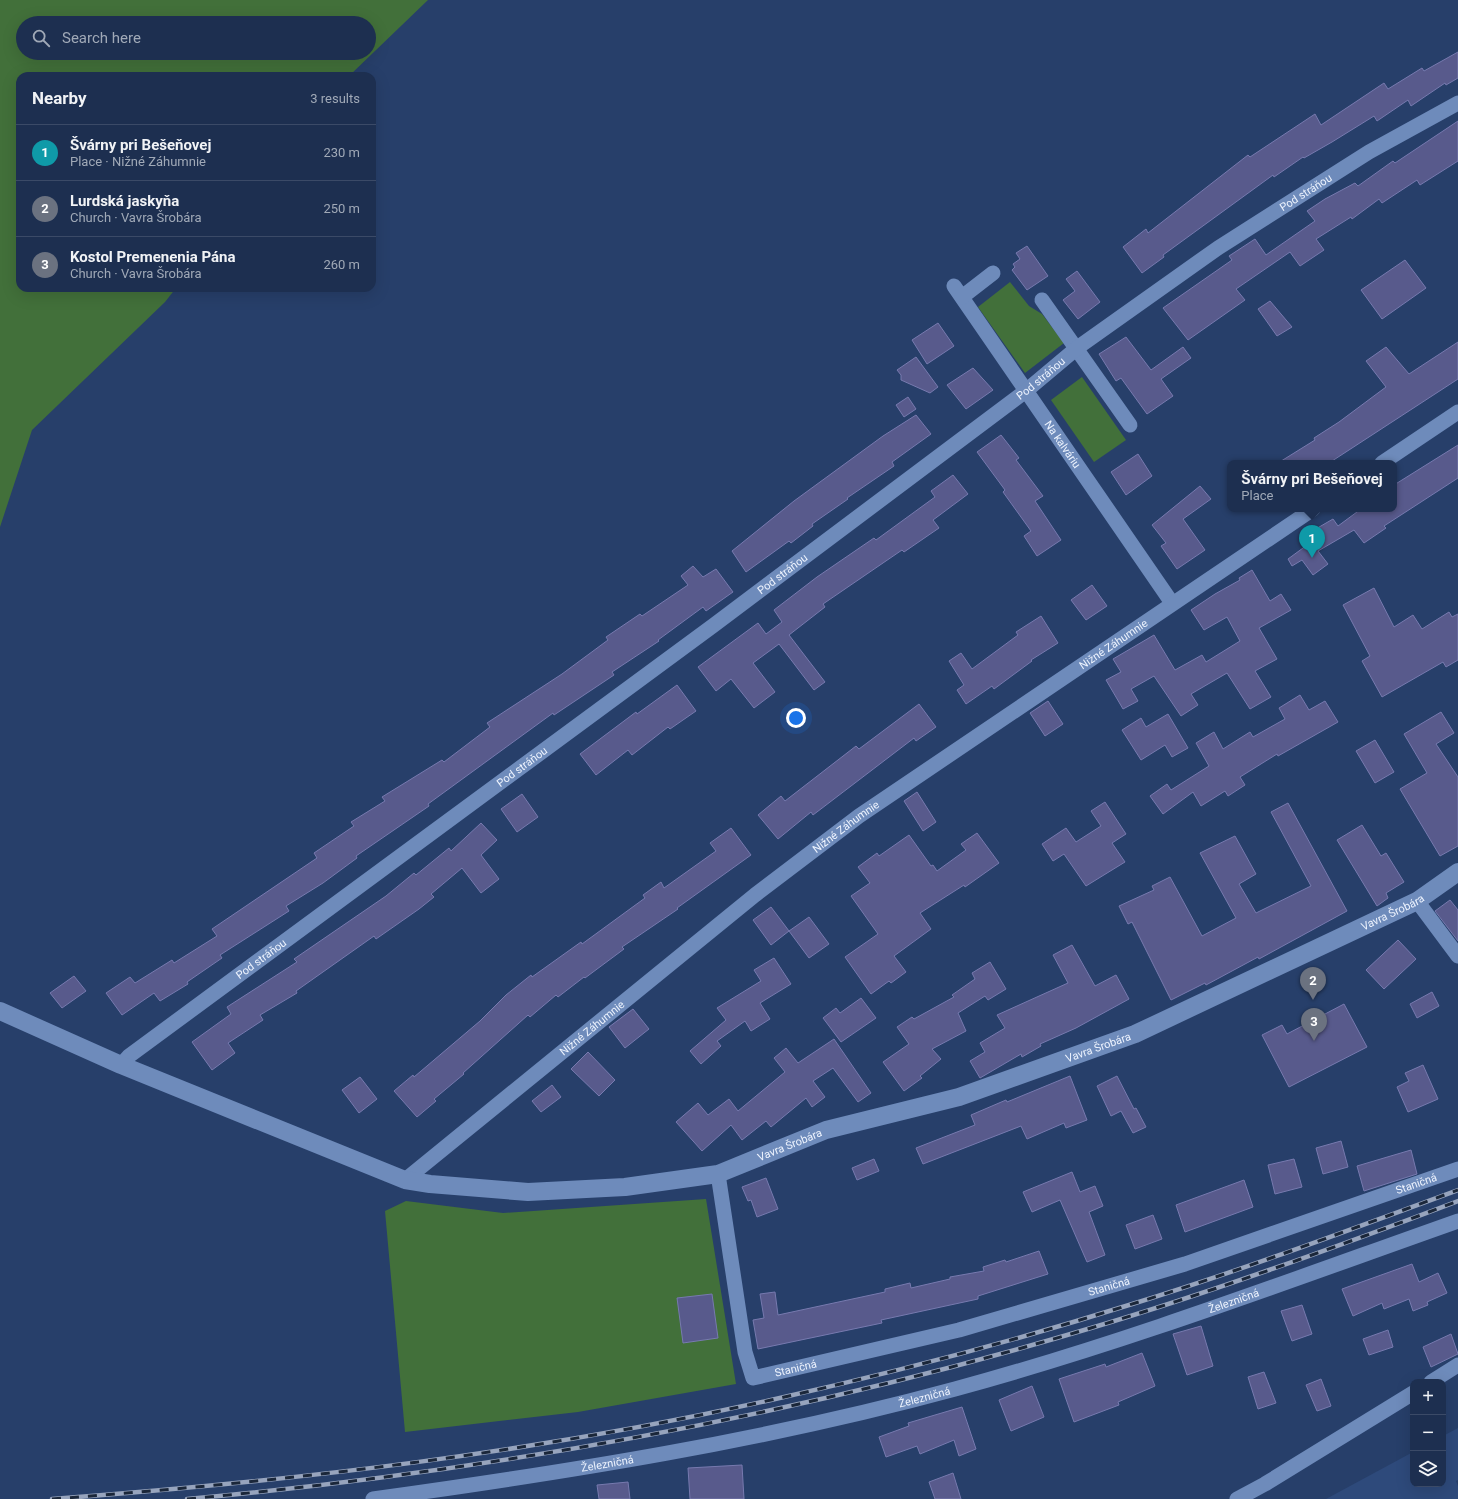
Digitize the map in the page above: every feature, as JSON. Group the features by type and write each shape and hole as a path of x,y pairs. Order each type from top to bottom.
{"street":[{"name":"Pod stráňou","path":"121,1065 129,1056 714,625 1027,390 1077,348 1218,248 1370,152 1458,103"},
{"name":"Na kalváriu","path":"994,273 958,291 1172,603"},
{"path":"1042,300 1130,425"},
{"path":"1386,460 1458,412"},
{"name":"Nižné Záhumnie","path":"405,1180 749,900 859,816 1308,512"},
{"name":"Vavra Šrobára","path":"0,1012 121,1065 405,1180 430,1184 528,1192 625,1187 718,1174 826,1130 960,1097 1135,1034 1417,901 1458,872"},
{"path":"1417,901 1458,956"},
{"name":"Staničná","path":"718,1174 745,1352 753,1378 959,1330 1185,1264 1458,1169"},
{"name":"Železničná","path":"373,1499 554,1473 658,1454 780,1430 935,1394 1167,1324 1458,1221"},
{"path":"1436,1379 1458,1366"},
{"path":"1237,1499 1265,1484 1410,1395"}],"shaded area":[{"path":"1458,1428 1458,1480 1456,1481 1458,1486 1458,1499 1326,1499 1410,1454 1410,1487 1446,1487 1446,1434"}],"green space":[{"path":"0,0 428,0 376,50 376,16 16,16 16,60 366,60 353,72 16,72 16,292 173,292 165,302 32,430 0,527"},
{"path":"1010,282 1029,306 1042,314 1064,343 1025,373 978,307"},
{"path":"1082,377 1126,440 1094,462 1051,400"},
{"path":"706,1199 736,1384 578,1412 405,1432 385,1211 406,1201 503,1213"}],"building":[{"path":"1458,52 1458,78 1446,85 1445,83 1411,106 1408,100 1377,121 1374,116 1332,142 1304,158 1303,157 1274,177 1273,175 1163,255 1164,257 1142,273 1123,247 1146,229 1148,233 1248,155 1250,157 1315,114 1321,125 1384,83 1388,89 1422,68 1424,71"},
{"path":"1458,121 1458,161 1420,185 1417,180 1382,203 1379,199 1352,219 1351,217 1316,239 1324,250 1300,266 1290,252 1236,289 1245,300 1188,340 1163,308 1232,260 1229,256 1255,239 1266,255 1315,221 1307,211 1325,199 1355,183 1358,186 1393,161 1395,163"},
{"path":"1027,246 1048,276 1027,290 1012,270 1015,267 1013,264 1020,259 1016,253"},
{"path":"1405,260 1426,288 1382,319 1361,290"},
{"path":"1077,271 1100,302 1078,319 1063,300 1075,291 1066,279"},
{"path":"1270,301 1292,327 1277,336 1258,309"},
{"path":"938,323 954,346 927,364 912,340"},
{"path":"1126,337 1151,370 1183,347 1191,358 1161,379 1173,396 1147,414 1121,378 1116,381 1099,354"},
{"path":"1458,342 1458,379 1334,460 1283,460 1315,440 1314,438 1339,422 1386,387 1366,361 1386,347 1409,374"},
{"path":"916,357 938,387 930,393 901,380 901,375 897,370"},
{"path":"973,368 993,390 966,409 947,385"},
{"path":"908,397 916,409 904,417 896,405"},
{"path":"916,415 931,434 892,462 894,466 812,524 813,526 791,543 789,541 746,572 732,551 794,501 883,436"},
{"path":"1001,435 1019,458 1016,460 1043,496 1035,501 1061,540 1037,556 1024,536 1031,531 1003,492 1005,490 977,452"},
{"path":"1458,445 1458,478 1384,526 1386,528 1364,543 1354,530 1318,551 1328,564 1313,575 1302,560 1292,566 1288,559 1318,537 1314,530 1333,519 1338,526 1357,512 1397,512 1397,483"},
{"path":"1138,454 1152,476 1126,495 1111,472"},
{"path":"953,475 968,494 933,520 939,528 904,552 902,550 823,604 825,607 789,635 825,682 814,690 779,644 753,663 775,692 754,708 731,679 716,691 698,667 758,623 766,634 782,622 774,610 817,577 874,538 876,540 935,497 931,491"},
{"path":"1200,486 1211,499 1183,519 1205,550 1177,569 1161,546 1166,543 1152,525"},
{"path":"693,566 703,577 716,569 733,592 706,611 703,607 658,640 659,641 612,672 614,675 554,715 553,713 428,804 429,806 356,856 357,858 323,883 286,906 289,911 220,955 222,958 187,982 188,984 160,1001 154,993 122,1015 106,993 130,977 135,983 172,960 174,963 217,936 212,929 317,858 314,853 354,826 351,822 385,801 382,797 442,760 444,762 490,727 487,723 562,674 608,640 606,637 640,614 642,616 688,585 681,576"},
{"path":"1252,570 1270,601 1281,594 1291,610 1259,628 1277,659 1255,671 1271,697 1250,709 1227,673 1191,694 1198,705 1181,716 1154,676 1131,689 1138,701 1123,709 1106,680 1121,672 1113,659 1154,635 1175,670 1202,655 1206,662 1240,641 1227,617 1204,630 1191,610 1240,580 1239,578"},
{"path":"1092,585 1107,606 1086,620 1071,600"},
{"path":"1374,588 1394,627 1413,615 1422,629 1449,612 1452,617 1458,614 1458,660 1446,667 1443,662 1382,697 1362,661 1370,656 1343,605"},
{"path":"1041,616 1058,643 1031,660 1032,661 994,689 992,686 966,704 957,690 964,685 949,661 961,653 972,669 1018,635 1016,632"},
{"path":"677,685 696,711 670,729 668,727 632,755 628,750 596,775 580,754 636,712 637,714"},
{"path":"1300,695 1309,710 1325,701 1338,722 1278,756 1277,754 1240,777 1245,785 1228,796 1225,791 1201,806 1193,792 1163,814 1150,796 1167,784 1171,790 1209,766 1196,743 1214,732 1223,749 1250,732 1253,737 1285,719 1279,708"},
{"path":"1048,701 1063,724 1045,736 1030,713"},
{"path":"919,704 936,727 916,741 914,738 813,815 811,812 778,839 758,815 781,796 785,801 856,746 859,749"},
{"path":"1441,712 1454,733 1436,744 1458,777 1458,846 1440,856 1400,789 1427,773 1404,734"},
{"path":"1168,714 1188,748 1172,757 1165,745 1141,760 1122,730 1141,718 1146,727"},
{"path":"1375,740 1394,772 1375,783 1356,751"},
{"path":"917,792 936,822 923,831 904,801"},
{"path":"522,794 538,817 517,832 501,809"},
{"path":"1105,802 1126,834 1112,843 1125,862 1086,886 1064,854 1053,861 1042,844 1066,828 1076,842 1101,826 1091,811"},
{"path":"1288,803 1347,911 1259,959 1258,957 1206,985 1205,983 1171,1000 1132,922 1128,924 1119,906 1154,890 1152,886 1170,877 1202,936 1236,918 1200,853 1235,836 1256,874 1239,884 1256,913 1311,886 1271,812"},
{"path":"481,823 497,840 481,855 499,879 481,893 462,868 431,894 434,897 419,909 376,939 374,936 296,991 297,993 260,1015 263,1020 228,1043 235,1053 212,1070 192,1042 231,1014 227,1007 297,962 294,959 386,896 414,873 416,875 449,848 451,851"},
{"path":"1362,825 1381,856 1386,853 1404,882 1386,893 1388,898 1377,906 1337,840"},
{"path":"731,828 751,855 677,908 678,909 622,947 624,949 585,978 584,977 558,997 556,995 530,1017 528,1015 463,1073 464,1074 434,1099 436,1101 417,1117 394,1091 413,1075 414,1077 480,1021 506,995 531,975 532,977 581,942 582,944 645,898 643,895 661,882 664,888 716,851 710,843"},
{"path":"977,833 999,863 965,887 964,885 920,913 931,929 894,956 906,972 891,983 889,981 871,994 845,957 878,934 851,896 870,883 858,867 877,853 879,856 909,835 931,866 933,865 937,871 966,850 961,844"},
{"path":"1450,900 1458,910 1458,941 1435,911"},
{"path":"771,907 789,931 771,945 753,920"},
{"path":"809,917 829,944 809,958 789,931"},
{"path":"1398,940 1416,959 1384,989 1366,970"},
{"path":"1072,945 1095,986 1116,975 1129,999 1076,1028 1040,1044 1041,1046 1022,1057 1021,1054 980,1078 970,1061 985,1052 980,1043 1005,1028 997,1015 1068,983 1053,955"},
{"path":"774,958 791,984 760,1003 770,1019 751,1031 745,1021 717,1041 721,1046 701,1064 690,1051 726,1020 717,1008 761,981 754,970"},
{"path":"990,962 1006,989 988,1000 985,996 958,1013 966,1031 932,1049 941,1059 920,1076 922,1078 904,1091 883,1062 909,1044 897,1027 912,1017 914,1019 954,997 952,995 975,979 972,973"},
{"path":"74,976 86,991 62,1008 50,993"},
{"path":"1432,992 1439,1006 1417,1018 1410,1004"},
{"path":"861,998 876,1018 841,1042 823,1018 836,1008 840,1013"},
{"path":"1344,1004 1367,1047 1289,1087 1262,1035 1282,1025 1287,1034"},
{"path":"633,1009 649,1029 625,1048 609,1027"},
{"path":"834,1039 871,1093 858,1102 833,1068 813,1081 825,1097 812,1107 806,1098 771,1127 766,1121 742,1140 731,1125 702,1151 676,1122 698,1103 708,1115 729,1099 738,1111 785,1072 774,1058 786,1048 798,1063"},
{"path":"588,1052 615,1080 599,1096 571,1069"},
{"path":"1423,1065 1438,1099 1408,1112 1397,1087 1409,1081 1405,1073"},
{"path":"1070,1076 1087,1120 1066,1128 1064,1123 1027,1139 1021,1126 923,1164 916,1148 975,1125 971,1115"},
{"path":"1117,1076 1134,1109 1136,1108 1146,1127 1133,1133 1121,1111 1111,1116 1097,1086"},
{"path":"360,1077 377,1099 359,1113 342,1090"},
{"path":"552,1085 561,1097 541,1112 532,1101"},
{"path":"1341,1141 1348,1167 1323,1174 1316,1148"},
{"path":"1411,1150 1417,1174 1364,1191 1357,1166"},
{"path":"874,1159 879,1171 857,1180 852,1168"},
{"path":"1294,1159 1302,1187 1275,1194 1268,1165"},
{"path":"1072,1172 1080,1192 1095,1186 1103,1206 1089,1212 1105,1255 1087,1262 1060,1200 1032,1212 1023,1192"},
{"path":"766,1178 778,1209 757,1217 751,1200 748,1201 742,1187"},
{"path":"1244,1180 1253,1207 1185,1232 1176,1205"},
{"path":"1153,1215 1162,1239 1135,1249 1126,1225"},
{"path":"1039,1251 1048,1274 978,1296 978,1299 881,1320 882,1323 758,1349 753,1320 764,1318 760,1294 775,1292 778,1315 885,1292 885,1289 910,1283 911,1288 950,1279 950,1277 984,1271 983,1267 1005,1260 1006,1262"},
{"path":"1412,1264 1419,1282 1438,1273 1447,1293 1427,1302 1428,1305 1413,1311 1409,1299 1384,1309 1382,1303 1353,1316 1342,1289"},
{"path":"712,1294 718,1338 683,1343 677,1298"},
{"path":"1302,1305 1312,1334 1292,1341 1281,1311"},
{"path":"1201,1326 1213,1366 1187,1375 1173,1334"},
{"path":"1388,1330 1393,1347 1369,1355 1363,1339"},
{"path":"1451,1334 1458,1354 1431,1367 1423,1347"},
{"path":"1142,1353 1155,1386 1118,1402 1119,1405 1074,1422 1059,1379 1105,1364 1106,1367"},
{"path":"1264,1372 1276,1403 1258,1409 1248,1377"},
{"path":"1321,1379 1331,1406 1317,1411 1306,1385"},
{"path":"1032,1386 1044,1417 1011,1431 999,1400"},
{"path":"962,1407 976,1449 959,1456 954,1440 920,1454 917,1446 886,1457 879,1437 909,1426 908,1423"},
{"path":"742,1465 744,1499 690,1499 688,1468"},
{"path":"953,1473 961,1499 935,1499 929,1482"},
{"path":"628,1482 630,1499 599,1499 597,1485"}],"railway":[{"path":"52,1499 143,1492 323,1474 413,1463 593,1435 682,1419 771,1400 951,1356 1085,1319 1253,1264 1458,1190"},
{"path":"187,1499 416,1473 530,1456 643,1436 868,1388 980,1359 1137,1314 1276,1268 1458,1201"}],"place":[{"name":"Švárny pri Bešeňovej","path":"1312,558"},
{"name":"Lurdská jaskyňa","path":"1313,1000"},
{"name":"Kostol Premenenia Pána","path":"1314,1041"}]}
